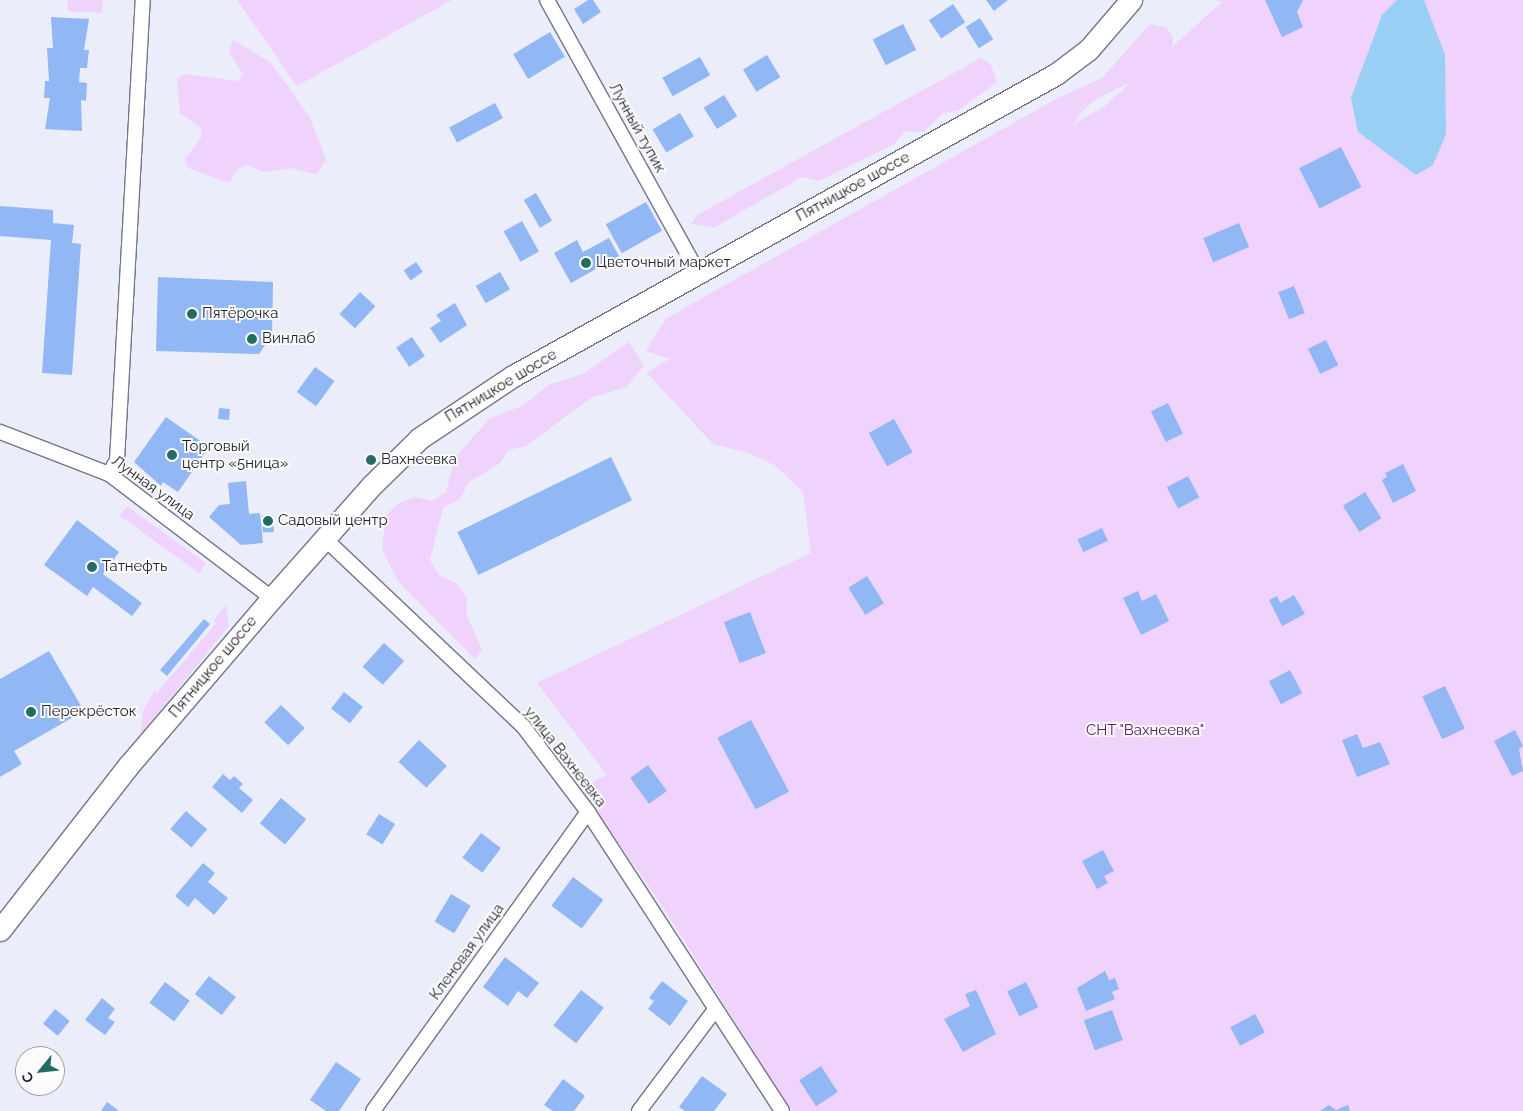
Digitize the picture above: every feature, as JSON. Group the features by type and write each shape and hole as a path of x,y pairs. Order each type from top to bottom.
{"main road":[{"name":"Пятницкое шоссе","path":"0,930 128,766 324,538 372,485 452,413 698,272 1056,74 1089,49 1131,0"}],"street":[{"path":"110,474 117,460 143,0"},
{"name":"Лунный тупик","path":"547,0 698,272"},
{"name":"Лунная улица","path":"0,432 110,474 272,598"},
{"name":"улица Вахнеевка","path":"324,538 523,726 588,812 653,908 714,1011 782,1111"},
{"name":"Кленовая улица","path":"373,1111 588,812"},
{"path":"638,1111 714,1011"}],"green space":[{"path":"68,0 103,0 102,13 67,11"},
{"path":"237,0 452,0 297,86"},
{"name":"СНТ \"Вахнеевка\"","path":"1215,0 1523,0 1523,1111 791,1111 661,904 581,788 607,775 537,683 811,553 803,492 776,466 749,453 713,444 647,373 669,359 646,351 665,319 1056,99 1102,78 1150,24 1167,28 1173,38 1172,47 1222,2","holes":["1131,82 1105,106 1074,124 1080,113 1098,98"]},
{"path":"233,39 271,63 309,116 326,159 317,175 291,168 263,172 247,165 239,168 229,183 188,168 185,159 201,138 202,129 180,113 177,79 185,74 238,81 243,74 229,52"},
{"path":"981,58 991,65 997,82 959,110 943,113 923,132 906,131 894,144 819,181 802,177 713,228 691,224 697,215"},
{"path":"629,342 644,366 626,387 591,398 526,446 509,450 499,464 469,482 460,499 443,508 430,560 439,575 456,583 467,598 467,616 482,650 475,659 397,580 382,549 386,515 399,503 415,497 432,501 446,492 455,458 490,418 522,406 550,384 583,374"},
{"path":"127,506 206,564 199,573 120,516"},
{"path":"226,605 229,626 141,734 143,711 154,691 157,693 216,623 214,620"}],"water":[{"path":"1397,0 1424,0 1445,55 1446,134 1433,165 1416,175 1358,132 1351,98 1382,15"}],"building":[{"path":"588,0 593,0 601,12 583,24 574,9"},
{"path":"986,0 1008,0 994,11"},
{"path":"1265,0 1303,0 1297,12 1303,27 1282,37"},
{"path":"953,4 965,22 941,38 929,20"},
{"path":"51,17 89,19 84,50 89,50 87,68 80,68 79,82 87,83 86,101 81,100 82,131 45,129 50,98 44,98 45,81 49,81 47,48 53,48"},
{"path":"980,18 993,39 979,48 966,27"},
{"path":"903,24 916,50 886,65 873,39"},
{"path":"550,32 565,57 528,79 513,54"},
{"path":"767,55 780,77 756,92 743,69"},
{"path":"700,57 710,75 673,96 662,78"},
{"path":"724,95 737,116 717,129 704,108"},
{"path":"495,103 503,118 457,142 449,127"},
{"path":"680,113 694,136 666,153 653,129"},
{"path":"1341,147 1361,187 1320,208 1299,168"},
{"path":"536,193 552,221 540,228 524,200"},
{"path":"646,202 662,231 622,253 606,224"},
{"path":"0,206 53,210 53,223 74,225 72,243 81,244 72,375 42,373 51,240 0,236"},
{"path":"522,221 539,252 521,262 504,231"},
{"path":"1239,223 1249,247 1213,262 1203,238"},
{"path":"609,238 619,256 571,283 554,253 577,240 583,252"},
{"path":"416,262 423,272 411,280 404,271"},
{"path":"500,272 510,289 486,303 476,286"},
{"path":"158,277 273,282 272,335 259,354 156,351"},
{"path":"1294,286 1305,313 1289,319 1278,292"},
{"path":"360,292 375,306 355,328 340,314"},
{"path":"455,303 467,325 440,343 430,328 441,321 436,315"},
{"path":"412,337 425,356 409,367 396,348"},
{"path":"1326,340 1338,365 1320,374 1308,349"},
{"path":"315,367 334,381 316,406 297,392"},
{"path":"1168,403 1183,434 1166,442 1151,411"},
{"path":"219,408 230,409 229,420 218,419"},
{"name":"Торговый центр «5ница»","path":"166,417 209,447 178,492 163,482 161,486 134,462"},
{"path":"894,419 912,452 887,466 869,433"},
{"path":"611,457 632,500 478,575 457,532"},
{"path":"1403,464 1416,491 1393,503 1382,480 1387,477 1385,473"},
{"path":"1188,476 1199,497 1178,508 1167,487"},
{"path":"246,481 249,514 260,513 263,543 241,545 209,517 219,505 230,504 228,483"},
{"path":"1365,492 1381,518 1359,532 1343,506"},
{"path":"273,515 274,532 263,533 262,516"},
{"path":"77,520 119,552 103,574 142,603 132,616 93,587 87,596 44,565"},
{"path":"1102,528 1108,541 1083,552 1078,539"},
{"path":"867,576 884,603 865,615 848,588"},
{"path":"1138,591 1142,601 1156,594 1169,621 1141,635 1123,598"},
{"path":"1294,595 1305,614 1282,626 1269,600 1277,596 1280,603"},
{"path":"750,612 766,653 740,663 724,622"},
{"path":"204,619 210,624 167,676 160,670"},
{"path":"384,643 404,661 383,685 363,667"},
{"path":"49,651 84,711 14,751 22,764 0,777 0,679"},
{"path":"1290,670 1302,693 1281,704 1269,681"},
{"path":"1445,686 1465,729 1442,739 1422,697"},
{"path":"344,692 363,707 350,723 331,709"},
{"path":"281,705 305,728 288,745 264,722"},
{"path":"751,720 789,792 755,809 717,738"},
{"path":"1515,730 1523,746 1519,749 1523,771 1512,776 1494,741"},
{"path":"1357,734 1363,748 1380,742 1390,764 1357,777 1342,740"},
{"path":"419,740 447,766 426,788 399,762"},
{"path":"648,765 667,791 649,804 630,778"},
{"path":"223,774 230,780 234,776 243,784 239,788 253,800 242,813 212,787"},
{"path":"281,798 306,819 285,844 260,823"},
{"path":"186,811 207,829 191,847 170,829"},
{"path":"379,814 395,824 382,844 366,834"},
{"path":"481,833 501,848 482,873 462,858"},
{"path":"1103,850 1114,871 1104,876 1108,883 1097,889 1082,861"},
{"path":"203,863 215,873 208,882 228,898 214,915 195,898 188,907 175,896"},
{"path":"573,877 603,900 582,929 551,906"},
{"path":"451,894 471,906 454,933 435,921"},
{"path":"505,957 539,983 527,998 518,991 508,1006 483,987"},
{"path":"1105,971 1109,980 1115,978 1119,989 1112,992 1115,999 1086,1011 1077,988"},
{"path":"209,976 236,997 222,1015 195,994"},
{"path":"662,981 688,1001 670,1026 648,1009 654,1001 649,998"},
{"path":"165,982 190,1001 174,1021 149,1003"},
{"path":"1026,982 1038,1007 1019,1016 1007,991"},
{"path":"581,990 604,1008 576,1043 553,1025"},
{"path":"976,990 996,1034 963,1052 944,1019 970,1006 965,994"},
{"path":"102,998 115,1009 108,1018 115,1022 105,1035 85,1020"},
{"path":"55,1009 70,1021 58,1036 43,1024"},
{"path":"1112,1010 1123,1040 1095,1050 1084,1020"},
{"path":"1255,1014 1265,1033 1240,1046 1230,1027"},
{"path":"336,1062 361,1079 339,1111 326,1111 310,1100"},
{"path":"821,1066 838,1092 816,1106 799,1080"},
{"path":"702,1076 727,1094 714,1111 685,1111 679,1107"},
{"path":"563,1079 585,1096 574,1111 553,1111 544,1105"},
{"path":"107,1102 119,1111 101,1111"},
{"path":"1329,1105 1336,1110 1348,1105 1350,1111 1320,1111"}],"place":[{"name":"Цветочный маркет","path":"586,263"},
{"name":"Пятёрочка","path":"192,314"},
{"name":"Винлаб","path":"252,339"},
{"name":"Торговый центр «5ница»","path":"172,455"},
{"name":"Вахнеевка","path":"371,460"},
{"name":"Садовый центр","path":"268,521"},
{"name":"Татнефть","path":"92,567"},
{"name":"Перекрёсток","path":"31,712"}]}
